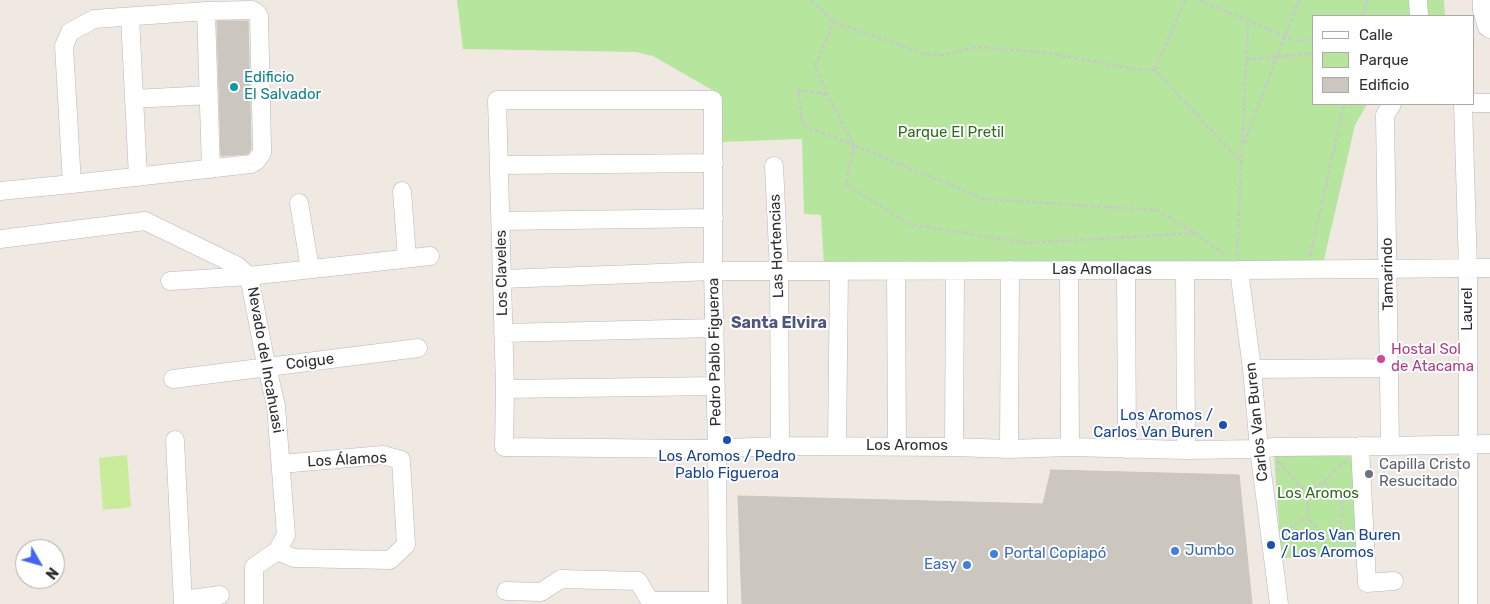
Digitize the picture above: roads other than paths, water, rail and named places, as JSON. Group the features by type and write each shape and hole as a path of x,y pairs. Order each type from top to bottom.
{"street":[{"path":"1418,0 1418,15"},
{"path":"1482,0 1482,10 1487,26 1490,29"},
{"path":"0,191 72,184 138,177 252,164 262,153 259,16 256,12 252,10 206,11 94,19 70,32 64,46 72,184"},
{"path":"206,11 211,169"},
{"path":"130,16 138,177"},
{"path":"134,99 208,95"},
{"name":"Los Claveles","path":"504,447 497,100 713,100"},
{"name":"Pedro Pablo Figueroa","path":"713,100 713,271 718,603"},
{"path":"1475,103 1490,103"},
{"name":"Tamarindo","path":"1390,446 1385,115 1391,105"},
{"name":"Laurel","path":"1463,105 1468,268 1468,604"},
{"path":"499,165 714,164"},
{"name":"Las Hortencias","path":"774,166 779,271 780,446"},
{"path":"402,191 407,258"},
{"path":"299,203 310,269"},
{"path":"500,221 714,218"},
{"name":"Nevado del Incahuasi","path":"0,239 145,221 236,265 249,276 276,406 286,535 277,551"},
{"path":"170,281 249,276 430,256"},
{"name":"Las Amollacas","path":"502,279 713,271 1185,270 1235,264 1308,270 1490,268"},
{"name":"Carlos Van Buren","path":"1235,264 1252,369 1259,449 1278,604"},
{"path":"954,447 955,270"},
{"path":"1009,449 1010,270"},
{"path":"1069,270 1070,447"},
{"path":"1126,270 1126,449"},
{"path":"1185,270 1186,450"},
{"path":"837,446 839,271"},
{"path":"896,271 897,446"},
{"path":"503,333 714,328"},
{"name":"Coigue","path":"173,379 418,348"},
{"path":"1252,369 1388,368"},
{"path":"504,389 716,386"},
{"path":"175,440 183,602 220,595"},
{"name":"Los Aromos","path":"504,447 716,449 780,446 897,446 1186,450 1275,447 1354,452 1390,446 1490,444"},
{"path":"1354,452 1366,583 1394,580"},
{"name":"Los Álamos","path":"277,551 294,558 390,560 406,545 400,460 383,455 281,464"},
{"path":"254,604 254,567 277,551"},
{"path":"506,592 540,592 561,579 638,581 650,601 718,603"}],"place":[{"name":"Edificio El Salvador","path":"234,87"},
{"name":"Hostal Sol de Atacama","path":"1381,359"},
{"name":"Los Aromos / Carlos Van Buren","path":"1223,425"},
{"name":"Los Aromos / Pedro Pablo Figueroa","path":"727,440"},
{"name":"Capilla Cristo Resucitado","path":"1369,474"},
{"name":"Carlos Van Buren / Los Aromos","path":"1271,545"},
{"name":"Jumbo","path":"1175,551"},
{"name":"Portal Copiapó","path":"994,554"},
{"name":"Easy","path":"967,565"}],"district":[{"name":"Santa Elvira","path":"779,323"}],"park label":[{"name":"Parque El Pretil","path":"951,133"}]}
